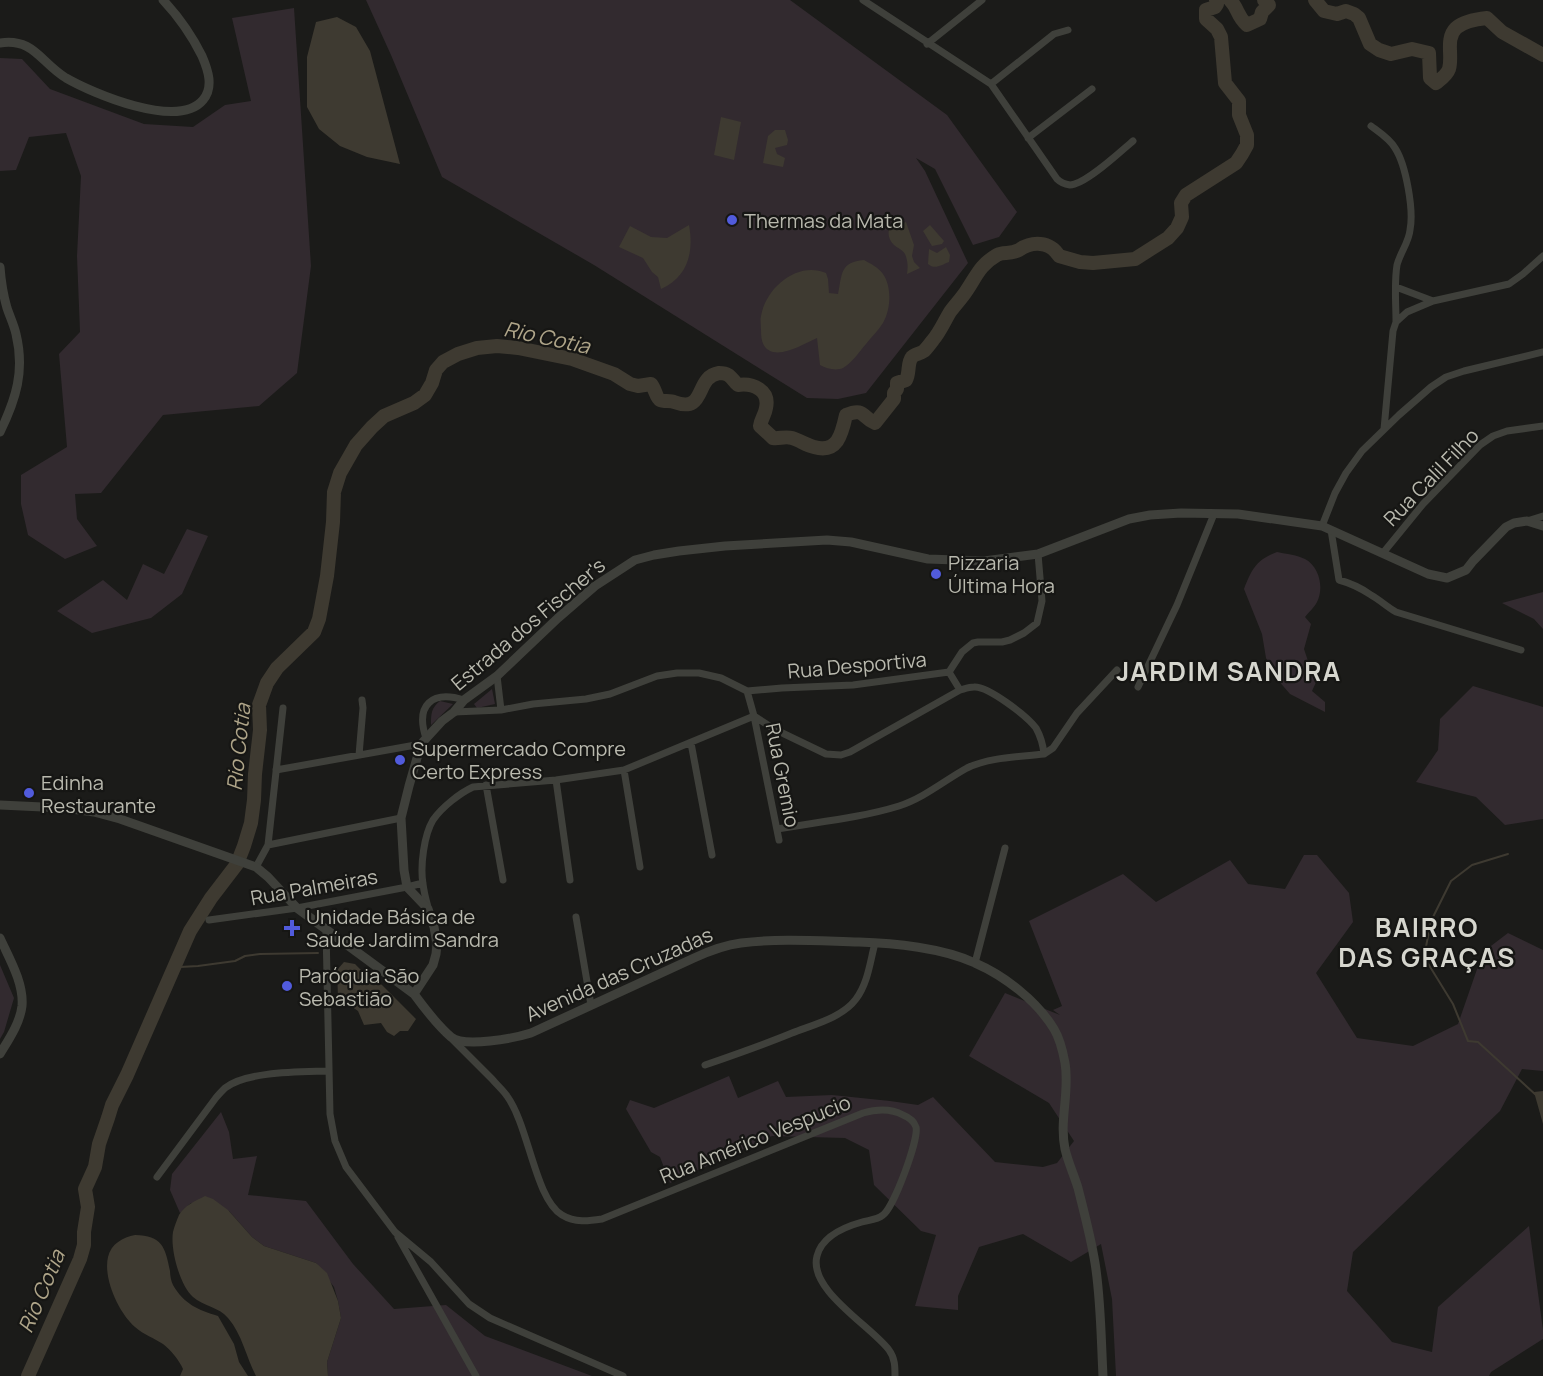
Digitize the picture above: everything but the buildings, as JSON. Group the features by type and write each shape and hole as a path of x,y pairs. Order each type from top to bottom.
{"street":[{"path":"0,43 21,43 30,47 58,73 110,99 150,110 190,109 202,101 209,87 209,77 190,34 163,0"},
{"path":"927,44 982,0"},
{"path":"869,1 927,44 991,84 1056,179 1071,185 1079,182 1097,171 1133,141"},
{"path":"991,84 1053,34 1068,30"},
{"path":"1028,138 1092,89"},
{"path":"1371,126 1386,137 1396,149 1408,191 1411,228 1398,263 1396,321 1393,331 1384,429"},
{"path":"1396,321 1407,312 1433,301 1509,284 1543,256"},
{"path":"0,267 1,283 20,351 20,366 16,396 0,432"},
{"path":"1396,287 1433,301"},
{"path":"1521,650 1396,612 1372,595 1339,580 1327,528 1335,493 1362,451 1431,387 1446,377 1464,371 1543,352"},
{"name":"Rua Calil Filho","path":"1383,553 1423,504 1480,445 1493,436 1507,431 1543,426"},
{"path":"1138,687 1177,605 1214,514"},
{"name":"Estrada dos Fischer's","path":"407,887 401,818 424,741 464,700 497,676 595,586 635,560 654,555 725,546 826,540 851,542 928,559 984,561 1038,554 1129,519 1150,515 1238,514 1327,528 1428,574 1448,578 1466,570 1506,527 1527,521"},
{"path":"1527,521 1543,516"},
{"path":"1527,521 1543,526"},
{"path":"949,672 962,652 973,643 1010,640 1037,623 1042,602 1038,554"},
{"path":"777,829 873,813 900,806 980,763 1044,754 1053,748 1077,713 1117,670"},
{"path":"454,712 501,710 594,697 676,672 699,672 721,678 747,691"},
{"name":"Rua Desportiva","path":"747,691 863,684 949,672 960,690"},
{"path":"497,676 501,710"},
{"path":"414,994 433,965 437,944 423,882 422,860 426,840 433,820 462,792 473,787 556,780 624,770 754,716 774,729 826,754 841,755 960,690 973,686 985,688 1001,698 1034,725 1042,739 1044,754"},
{"name":"Rua Gremio","path":"747,691 779,840"},
{"path":"276,770 424,741 422,719 424,707 435,698 444,696 464,700"},
{"path":"359,754 362,700"},
{"path":"256,867 267,845 283,708"},
{"path":"691,743 712,855"},
{"path":"624,770 640,867"},
{"path":"556,780 570,880"},
{"path":"486,785 503,880"},
{"path":"0,805 94,812 256,867 297,908 414,994 436,1023 453,1040"},
{"path":"267,845 401,818"},
{"path":"975,963 1005,848"},
{"name":"Rua Palmeiras","path":"209,920 297,908 423,882"},
{"path":"407,887 428,909"},
{"path":"576,917 591,1005"},
{"path":"327,930 328,1071 330,1114 335,1142 346,1167 395,1232 476,1376"},
{"path":"0,938 19,984 22,1006 18,1021 0,1053"},
{"name":"Avenida das Cruzadas","path":"453,1040 478,1042 515,1038 531,1033 694,958 716,949 741,943 812,940 874,943 939,952 975,963 1015,988 1043,1013 1055,1030 1063,1051 1067,1076 1062,1132 1095,1263 1103,1376"},
{"path":"705,1065 804,1029 845,1009 856,1000 866,983 874,943"},
{"name":"Rua Américo Vespucio","path":"453,1040 507,1095 519,1117 544,1193 552,1207 563,1216 575,1220 587,1222 603,1219 863,1113 874,1110 895,1111 912,1120 916,1130 915,1140 891,1206 885,1214 878,1218 850,1226 830,1237 821,1246 816,1264 817,1274 822,1284 858,1322 889,1350 893,1358 895,1376"},
{"path":"157,1177 225,1088 253,1077 328,1071"},
{"path":"395,1232 430,1262 469,1304 490,1317 623,1376"}],"shaded area":[{"name":"Thermas da Mata","path":"366,0 790,0 947,115 1017,212 999,237 973,245 935,169 916,158 925,171 968,263 866,393 838,399 807,398 594,265 442,177"},
{"path":"294,8 311,266 297,373 259,406 163,415 101,493 75,494 77,519 97,546 65,559 28,535 21,504 21,475 67,447 59,354 80,332 77,256 81,176 66,133 29,137 16,170 0,171 0,58 22,59 50,89 144,124 193,127 225,105 251,101 232,18"},
{"path":"337,17 356,27 370,51 400,164 367,157 340,146 319,129 307,107 307,57 316,22"},
{"path":"721,117 741,122 734,160 714,155"},
{"path":"775,130 785,130 788,140 787,145 775,148 777,154 785,158 783,167 763,163 768,136"},
{"path":"897,219 901,224 906,222 914,245 912,256 920,268 907,274 905,254 889,238 891,224"},
{"path":"689,225 691,245 687,263 677,278 661,289 658,277 643,258 619,247 630,226 651,237 667,238"},
{"path":"930,225 944,241 942,244 932,246 923,231"},
{"path":"946,247 950,255 949,262 936,267 928,264 929,249 937,253"},
{"path":"864,260 877,268 886,279 889,305 881,326 849,363 837,369 820,365 817,338 784,352 773,352 766,349 762,340 761,318 764,305 776,286 794,274 815,270 826,273 829,293 838,294 846,266"},
{"path":"187,529 208,536 182,594 151,618 92,633 57,611 103,580 127,600 143,564 164,574"},
{"path":"1277,552 1305,559 1314,567 1319,579 1319,597 1305,617 1311,624 1304,649 1312,673 1318,678 1312,691 1325,702 1325,712 1290,694 1277,679 1266,658 1262,634 1244,589 1259,562"},
{"path":"1543,592 1543,629 1534,619 1502,603"},
{"path":"1473,686 1543,707 1543,819 1505,825 1476,797 1416,782 1438,750 1440,719"},
{"path":"492,689 495,704 477,708 474,704"},
{"path":"440,701 453,704 431,725 432,712"},
{"path":"1304,855 1317,855 1349,893 1353,922 1316,973 1357,1038 1413,1046 1458,1024 1483,952 1508,933 1543,950 1543,1071 1522,1069 1500,1111 1353,1252 1347,1291 1392,1342 1432,1352 1438,1307 1529,1226 1543,1339 1491,1372 1489,1376 1116,1376 1112,1299 1101,1244 1071,1262 1023,1234 979,1247 958,1296 958,1310 915,1306 936,1235 921,1231 874,1185 869,1150 845,1138 772,1136 670,1183 660,1157 651,1152 626,1109 630,1100 654,1108 729,1076 738,1098 778,1081 786,1097 832,1095 918,1105 933,1097 995,1162 1043,1167 1057,1163 1074,1141 1049,1103 969,1056 1005,993 1060,1015 1053,1010 1062,1006 1029,921 1123,874 1156,902 1230,860 1248,884 1285,889"},
{"path":"344,962 355,964 382,985 416,1019 408,1031 400,1031 394,1036 387,1032 381,1023 364,1025 358,1011 338,997 337,970"},
{"path":"0,965 14,998 0,1039"},
{"path":"1543,1091 1543,1124 1534,1092"},
{"path":"221,1112 229,1132 233,1159 257,1156 248,1195 306,1201 353,1264 394,1309 446,1305 485,1336 592,1376 328,1376 327,1362 341,1318 334,1287 316,1263 264,1246 252,1237 229,1211 191,1203 180,1213 170,1190 172,1174"},
{"path":"205,1196 228,1210 252,1237 264,1246 316,1263 327,1273 338,1301 341,1318 327,1362 328,1376 256,1376 233,1324 220,1311 197,1300 188,1292 177,1267 173,1248 173,1232 181,1212"},
{"path":"135,1235 157,1240 161,1244 177,1292 192,1305 218,1316 248,1376 180,1376 183,1369 172,1352 163,1344 138,1330 129,1321 110,1285 107,1266 108,1257 115,1245 126,1237"}],"waterway":[{"name":"Rio Cotia","path":"28,1376 80,1259 84,1245 88,1207 85,1189 95,1167 99,1144 112,1105 190,931 237,864 244,846 251,823 254,800 260,730 259,705 267,683 277,668 314,632 319,619 327,576 334,492 340,473 356,445 384,416 414,403 425,395 436,370 443,362 477,348 497,346 572,359 614,374 630,384 638,386 651,384 660,400 684,404 696,399 711,376 725,373 738,385 749,385 763,392 767,402 760,426 773,438 789,437 822,448 834,445 843,429 846,415 857,412 875,423 894,399 897,383 906,380 912,357 924,351 938,334 950,312 979,271 991,259 1000,254 1035,244 1046,245 1059,256 1080,262 1135,259 1168,238 1177,228 1182,217 1181,203 1186,195 1236,163 1247,145 1247,135 1239,115 1239,101 1225,83 1221,37 1217,29 1206,19 1206,10 1215,7 1216,0"},
{"name":"Rio Cotia","path":"1230,0 1247,25 1260,19 1262,12 1269,5 1264,0"},
{"name":"Rio Cotia","path":"1315,0 1324,11 1337,14 1346,11 1354,14 1359,18 1370,44 1379,50 1391,54 1412,49 1429,53 1430,78 1436,83 1449,69 1450,42 1453,32 1459,26 1471,21 1487,18 1502,32 1543,55"},
{"path":"1508,854 1472,865 1451,881 1431,921 1424,957 1453,1004 1468,1041 1478,1042 1536,1095"},
{"path":"176,963 180,967 198,966 235,961 245,956 260,954 318,953"}],"place":[{"name":"Thermas da Mata","path":"732,220"},
{"name":"Pizzaria Última Hora","path":"936,574"},
{"name":"Supermercado Compre Certo Express","path":"400,760"},
{"name":"Edinha Restaurante","path":"29,793"},
{"name":"Unidade Básica de Saúde Jardim Sandra","path":"292,928"},
{"name":"Paróquia São Sebastião","path":"287,986"}],"district":[{"name":"JARDIM SANDRA","path":"1229,671"},
{"name":"BAIRRO DAS GRAÇAS","path":"1427,942"}]}
